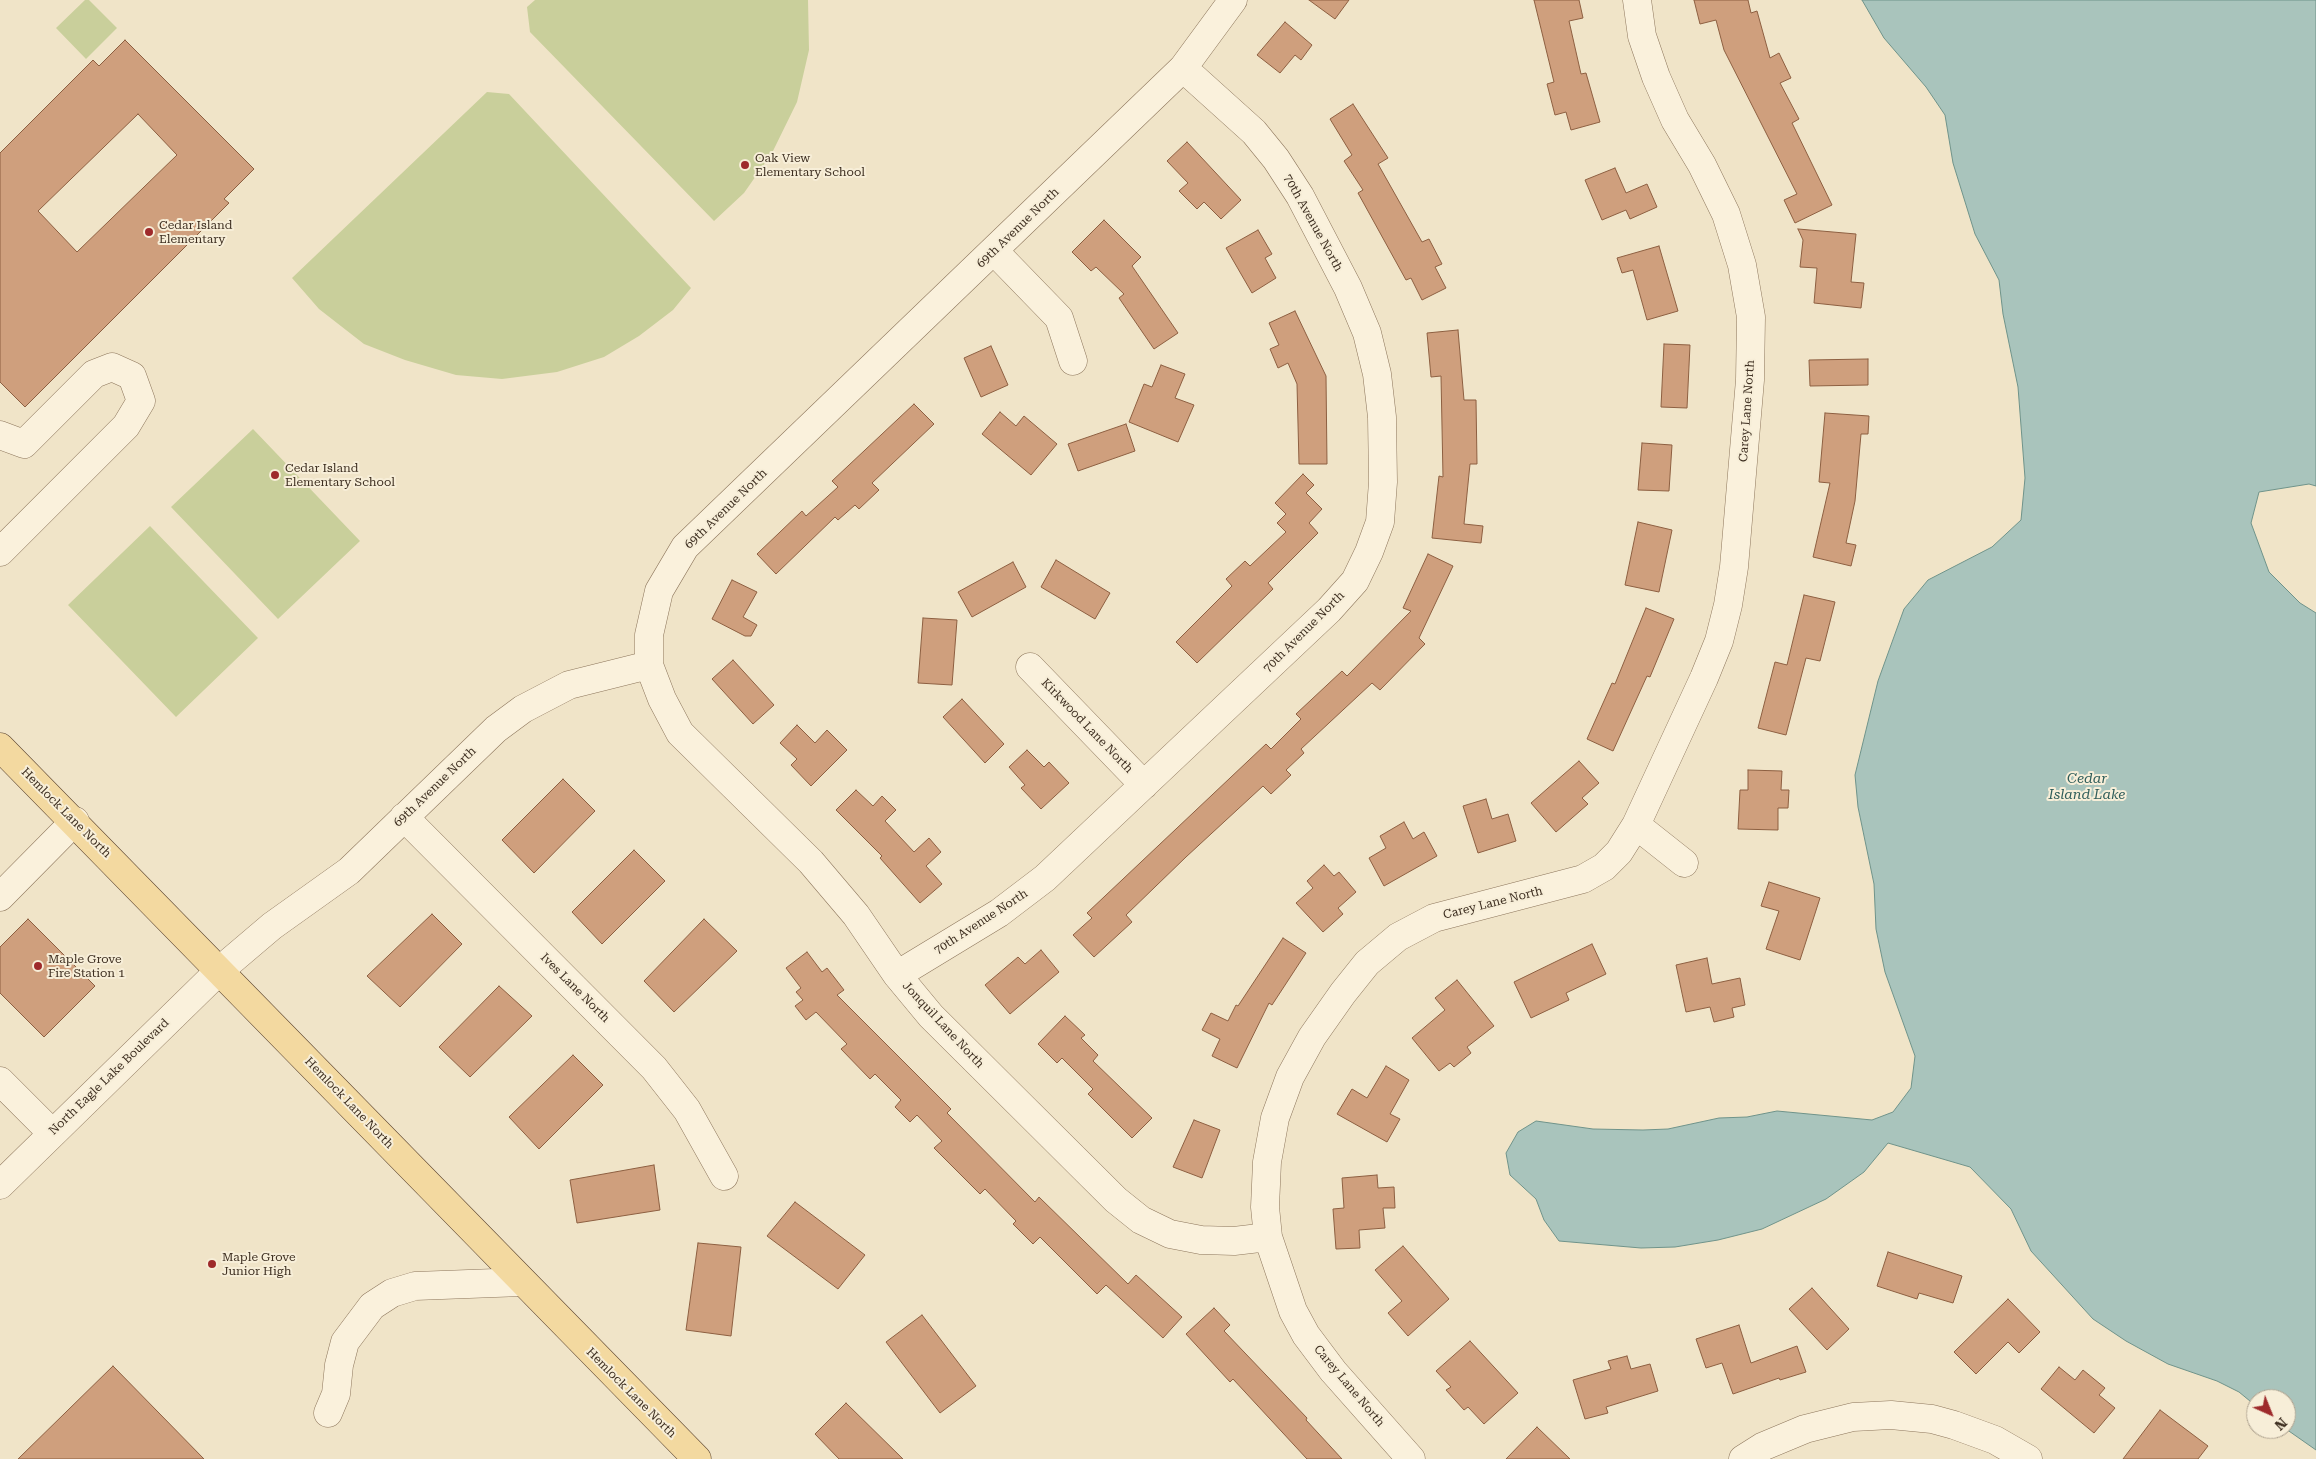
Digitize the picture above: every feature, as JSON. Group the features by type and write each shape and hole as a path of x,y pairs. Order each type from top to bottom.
{"main road":[{"name":"Hemlock Lane North","path":"0,747 75,821 522,1282 697,1459"}],"street":[{"name":"69th Avenue North","path":"219,971 272,926 333,885 496,729 523,709 569,685 649,666 649,635 659,591 685,547 1183,68 1233,0"},
{"name":"Carey Lane North","path":"1411,1459 1333,1371 1306,1335 1293,1311 1282,1285 1268,1237 1265,1207 1267,1162 1275,1118 1287,1085 1312,1037 1367,963 1398,937 1434,918 1584,879 1604,867 1619,852 1636,825 1704,678 1719,641 1728,605 1750,380 1751,318 1742,265 1726,214 1702,165 1675,120 1656,78 1642,36 1637,0"},
{"name":"70th Avenue North","path":"897,976 1020,898 1045,878 1144,785 1329,610 1355,581 1370,552 1380,522 1383,482 1382,417 1377,374 1367,333 1348,288 1300,196 1276,159 1241,120 1183,68"},
{"path":"994,251 1059,318 1073,361"},
{"path":"0,434 24,444 94,374 112,367 132,376 140,401 126,426 0,552"},
{"name":"Jonquil Lane North","path":"649,666 662,699 680,733 811,862 856,915 897,976 931,1016 1116,1200 1140,1220 1170,1234 1201,1240 1234,1241 1268,1237"},
{"name":"Kirkwood Lane North","path":"1030,667 1144,785"},
{"name":"Ives Lane North","path":"404,817 654,1068 687,1110 724,1176"},
{"path":"0,897 75,821"},
{"path":"1636,825 1684,863"},
{"name":"North Eagle Lake Boulevard","path":"0,1184 219,971"},
{"path":"0,1081 52,1133"},
{"path":"328,1412 336,1394 339,1365 345,1342 372,1306 392,1293 415,1286 522,1282"},
{"path":"1743,1459 1762,1447 1805,1429 1853,1417 1892,1415 1932,1419 1954,1424 1995,1440 2028,1459"}],"green space":[{"path":"85,0 89,0 117,28 86,59 56,28"},
{"path":"535,0 808,0 809,50 797,102 772,153 744,193 714,221 530,32 527,7"},
{"path":"487,92 509,94 691,288 673,310 639,336 604,357 557,372 502,379 456,375 405,360 364,344 319,309 292,278"},
{"path":"253,429 360,541 278,619 171,507"},
{"path":"150,526 258,638 176,717 68,605"}],"water":[{"name":"Cedar Island Lake","path":"1862,0 2316,0 2316,486 2309,484 2259,492 2251,523 2269,572 2300,603 2316,613 2316,1450 2296,1436 2296,1389 2246,1389 2246,1398 2217,1381 2168,1364 2126,1341 2093,1319 2031,1251 2011,1209 1970,1167 1888,1143 1864,1172 1826,1199 1762,1229 1718,1240 1675,1247 1641,1248 1559,1241 1544,1220 1536,1199 1510,1175 1506,1153 1518,1132 1536,1121 1593,1129 1643,1130 1668,1129 1719,1118 1747,1117 1777,1111 1872,1120 1893,1112 1911,1088 1915,1056 1885,972 1876,929 1874,884 1858,807 1855,775 1878,681 1904,609 1928,580 1992,547 2021,520 2025,478 2018,387 2003,314 1999,280 1975,234 1953,163 1945,115 1926,87 1884,38"}],"building":[{"path":"1309,0 1349,0 1335,19"},
{"path":"1534,0 1579,0 1583,18 1569,21 1581,74 1586,73 1600,122 1571,130 1566,112 1555,115 1547,84 1554,82"},
{"path":"1694,0 1748,0 1751,13 1757,11 1770,58 1779,53 1791,78 1780,83 1799,119 1792,123 1832,205 1795,223 1784,200 1797,194 1724,50 1716,20 1700,24"},
{"path":"1285,22 1312,45 1301,60 1295,55 1280,73 1257,55"},
{"name":"Cedar Island Elementary","path":"125,40 254,169 224,199 229,203 25,407 0,382 0,153 93,60 99,66","holes":["138,114 177,155 77,252 38,211"]},
{"path":"1353,104 1388,158 1378,164 1422,242 1429,239 1442,264 1435,267 1446,288 1422,300 1411,278 1406,280 1358,193 1363,190 1344,161 1352,155 1330,119"},
{"path":"1187,142 1241,200 1221,219 1204,202 1197,209 1179,191 1188,183 1167,161"},
{"path":"1615,168 1626,193 1647,184 1657,207 1630,219 1626,210 1602,220 1585,180"},
{"path":"1104,220 1141,257 1132,266 1178,333 1154,349 1119,298 1124,294 1096,267 1091,271 1072,252"},
{"path":"1798,229 1856,234 1851,282 1864,283 1861,308 1814,303 1817,268 1800,267 1803,240"},
{"path":"1258,230 1272,254 1265,258 1276,278 1252,293 1226,248"},
{"path":"1659,246 1678,311 1647,320 1633,270 1622,273 1617,258"},
{"path":"1295,311 1326,376 1327,464 1299,464 1297,384 1288,363 1278,368 1270,349 1279,345 1269,323"},
{"path":"1458,330 1464,400 1476,400 1477,464 1470,464 1464,524 1483,526 1481,543 1432,538 1439,476 1443,477 1441,376 1431,377 1427,333"},
{"path":"1664,344 1690,345 1687,408 1661,407"},
{"path":"991,346 1008,385 981,397 964,358"},
{"path":"1868,359 1868,385 1810,386 1809,360"},
{"path":"1161,365 1185,374 1175,398 1194,405 1178,442 1129,422 1144,384 1152,387"},
{"path":"914,404 934,424 872,483 879,490 859,509 855,505 838,520 835,517 776,574 757,554 802,511 806,516 838,487 832,481"},
{"path":"1000,412 1016,426 1024,416 1057,444 1031,475 982,434"},
{"path":"1825,413 1869,416 1868,434 1861,434 1855,501 1846,543 1856,545 1851,566 1813,557 1830,483 1819,482"},
{"path":"1126,424 1135,451 1078,471 1068,444"},
{"path":"1642,443 1672,445 1669,491 1638,490"},
{"path":"1303,474 1314,485 1306,493 1322,509 1309,523 1318,533 1268,583 1273,589 1197,663 1176,642 1232,586 1226,579 1245,561 1250,566 1286,532 1277,523 1286,514 1275,503"},
{"path":"1638,522 1672,530 1659,592 1625,585"},
{"path":"1428,554 1453,566 1419,638 1425,644 1380,690 1372,683 1301,749 1304,753 1286,770 1291,775 1271,794 1263,786 1186,857 1126,915 1132,922 1094,957 1073,935 1092,918 1087,913 1266,744 1271,749 1301,719 1296,714 1342,671 1347,676 1411,611 1403,608"},
{"path":"1056,560 1110,593 1095,619 1041,587"},
{"path":"1013,562 1026,587 972,617 958,592"},
{"path":"732,580 757,592 743,617 757,625 751,636 745,636 712,619"},
{"path":"1804,595 1835,602 1820,661 1806,658 1786,735 1758,728 1775,662 1787,665"},
{"path":"1646,608 1674,619 1650,677 1647,676 1613,751 1587,739 1612,683 1615,684"},
{"path":"923,618 957,620 952,685 918,683"},
{"path":"733,660 774,705 753,724 712,679"},
{"path":"962,699 1004,744 985,763 943,717"},
{"path":"797,725 815,743 827,730 847,750 811,786 791,765 797,759 780,743"},
{"path":"1027,750 1044,767 1049,762 1069,783 1041,809 1021,788 1025,785 1009,767"},
{"path":"1579,761 1599,783 1582,798 1588,804 1556,832 1531,803"},
{"path":"1748,770 1782,771 1781,790 1789,790 1788,808 1778,808 1778,830 1738,829 1740,790 1748,790"},
{"path":"563,779 595,811 534,873 502,840"},
{"path":"856,790 873,806 882,796 896,810 885,821 914,852 929,838 941,852 926,866 942,884 920,903 880,858 882,856 836,810"},
{"path":"1486,799 1492,819 1508,814 1516,841 1478,853 1463,806"},
{"path":"1404,822 1413,839 1424,832 1437,856 1384,886 1369,858 1386,848 1380,836"},
{"path":"634,850 665,881 602,944 572,912"},
{"path":"1324,865 1334,876 1339,872 1356,892 1338,908 1343,914 1323,932 1296,903 1313,888 1307,881"},
{"path":"1769,882 1820,898 1800,960 1766,949 1779,911 1761,906"},
{"path":"432,914 462,944 400,1007 367,976"},
{"name":"Maple Grove Fire Station 1","path":"28,919 95,986 44,1037 0,993 0,947"},
{"path":"704,919 737,951 674,1012 644,981"},
{"path":"1283,938 1306,953 1272,1005 1269,1003 1237,1068 1212,1056 1220,1039 1202,1030 1211,1013 1228,1021 1236,1005 1238,1006"},
{"path":"1592,944 1606,974 1566,993 1569,1000 1531,1018 1514,982"},
{"path":"1041,950 1059,972 1010,1014 985,985 1018,957 1025,964"},
{"path":"807,952 822,972 827,968 844,990 837,995 951,1109 947,1113 1035,1202 1039,1197 1128,1284 1136,1275 1182,1317 1163,1338 1106,1285 1097,1294 1040,1237 1033,1244 1013,1224 1016,1221 985,1189 980,1194 934,1148 942,1141 917,1115 910,1122 895,1107 901,1100 875,1074 870,1079 841,1049 847,1044 816,1012 806,1020 795,1006 803,1000 796,992 801,988 786,968"},
{"path":"1707,958 1712,984 1740,978 1745,1005 1732,1008 1734,1017 1714,1022 1710,1007 1686,1012 1676,965"},
{"path":"1457,980 1494,1026 1467,1047 1471,1053 1454,1067 1450,1063 1439,1071 1412,1038 1445,1010 1435,998"},
{"path":"499,986 532,1016 470,1077 439,1047"},
{"path":"1065,1016 1085,1035 1081,1038 1098,1055 1093,1061 1152,1118 1132,1138 1088,1094 1093,1089 1062,1058 1057,1063 1038,1044"},
{"path":"573,1055 603,1085 539,1149 509,1117"},
{"path":"1386,1066 1409,1080 1390,1114 1400,1119 1387,1142 1337,1114 1352,1089 1367,1098"},
{"path":"1194,1120 1220,1130 1202,1178 1173,1167"},
{"path":"654,1165 660,1210 577,1223 570,1180"},
{"path":"1377,1175 1378,1188 1394,1187 1395,1208 1383,1208 1385,1228 1359,1230 1360,1248 1336,1249 1333,1209 1344,1208 1342,1178"},
{"path":"795,1202 865,1255 838,1289 767,1236"},
{"path":"698,1243 741,1247 731,1336 686,1330"},
{"path":"1403,1246 1449,1299 1408,1336 1388,1313 1402,1301 1375,1270"},
{"path":"1888,1252 1962,1276 1953,1303 1919,1293 1917,1299 1877,1286"},
{"path":"1812,1288 1849,1329 1827,1350 1789,1309"},
{"path":"2008,1299 2040,1332 2019,1353 2008,1342 1976,1374 1954,1352"},
{"path":"1214,1308 1230,1325 1224,1331 1307,1418 1306,1420 1342,1459 1307,1459 1233,1379 1230,1382 1186,1334"},
{"path":"922,1315 976,1386 940,1413 886,1342"},
{"path":"1739,1325 1751,1363 1797,1346 1806,1372 1780,1380 1779,1378 1733,1394 1722,1363 1706,1368 1696,1339"},
{"path":"1470,1341 1518,1393 1484,1424 1468,1407 1464,1410 1446,1390 1451,1387 1436,1371"},
{"path":"1627,1356 1631,1369 1650,1364 1658,1391 1606,1407 1608,1413 1585,1419 1573,1380 1611,1369 1608,1361"},
{"path":"113,1366 204,1459 18,1459"},
{"path":"2059,1367 2075,1380 2083,1370 2105,1388 2099,1395 2115,1408 2094,1433 2041,1389"},
{"path":"846,1403 903,1459 839,1459 815,1434"},
{"path":"2160,1410 2208,1446 2198,1459 2123,1459"},
{"path":"1537,1427 1570,1459 1506,1459"}],"place":[{"name":"Oak View Elementary School","path":"745,165"},
{"name":"Cedar Island Elementary","path":"149,232"},
{"name":"Cedar Island Elementary School","path":"275,475"},
{"name":"Maple Grove Fire Station 1","path":"38,966"},
{"name":"Maple Grove Junior High","path":"212,1264"}]}
